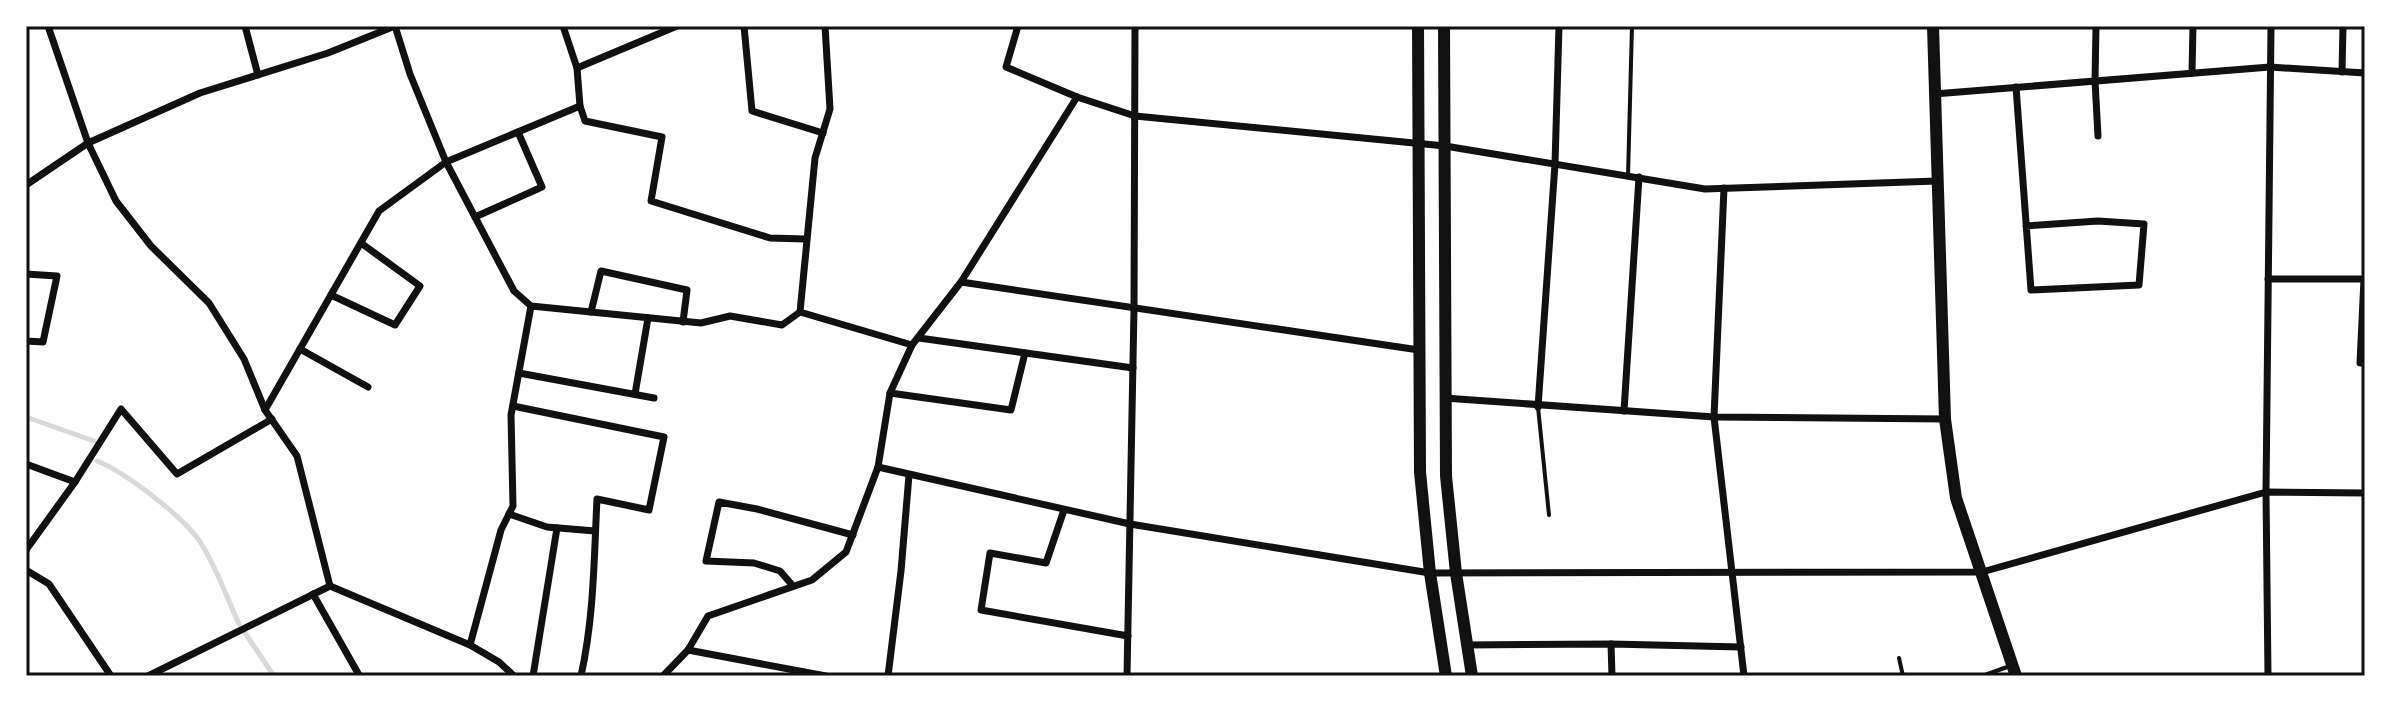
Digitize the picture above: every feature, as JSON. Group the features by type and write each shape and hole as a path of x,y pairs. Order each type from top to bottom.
{"highway":[{"path":"1418,26 1420,472 1430,573 1446,676"},
{"path":"1444,26 1446,476 1465,645 1472,676"},
{"path":"1933,26 1945,419 1956,498 2014,670"}],"street":[{"path":"48,26 88,143 116,201 151,246 209,303 244,359 265,410 297,456 330,586"},
{"path":"245,26 258,75"},
{"path":"26,185 88,143 200,93 328,53 395,26 410,74 446,162 514,291 531,306 701,323 730,316 782,325 800,312"},
{"path":"563,26 577,68 580,106 585,121 662,137 651,201 770,238 805,239"},
{"path":"577,68 677,26"},
{"path":"744,26 752,111 823,133"},
{"path":"800,312 815,158 830,109 825,26"},
{"path":"1018,26 1006,67 1077,97 1135,116 1445,146 1705,189 1937,181"},
{"path":"1127,676 1134,309 1135,26"},
{"path":"1538,407 1555,164 1559,26"},
{"path":"2096,26 2098,136"},
{"path":"2192,73 2193,26"},
{"path":"2268,676 2266,492 2271,26"},
{"path":"2342,72 2343,26"},
{"path":"1934,94 2270,67 2365,73"},
{"path":"2016,87 2026,226 2031,290 2139,285 2144,224 2098,221 2026,226"},
{"path":"663,676 688,650 708,616 812,580 846,552 878,467 890,393 912,345 961,282 1077,97"},
{"path":"265,410 379,211 446,162 580,106"},
{"path":"475,217 542,187 518,132"},
{"path":"1624,411 1639,177"},
{"path":"1724,188 1714,417 1744,676"},
{"path":"331,295 395,325 420,286 361,243"},
{"path":"591,312 601,271 687,290 683,322"},
{"path":"26,274 57,276 43,342 26,341"},
{"path":"2268,279 2364,279 2360,363"},
{"path":"961,282 1419,350"},
{"path":"470,645 501,530 513,506 513,406 531,306"},
{"path":"800,312 912,345"},
{"path":"635,394 648,318"},
{"path":"919,338 1133,368"},
{"path":"300,349 368,387"},
{"path":"890,393 1011,410 1025,353"},
{"path":"519,373 654,398"},
{"path":"1444,398 1714,417 1945,419"},
{"path":"513,406 664,437 649,510 597,499 591,621 581,676"},
{"path":"26,550 75,482 121,409 177,474 272,419"},
{"path":"26,464 75,482"},
{"path":"878,467 1130,524 1430,573 1982,572 2266,492 2365,493"},
{"path":"888,676 909,475"},
{"path":"793,586 780,571 754,563 706,561 719,502 853,535"},
{"path":"1064,510 1046,563 990,553 981,610 1128,636"},
{"path":"509,514 557,528 595,531"},
{"path":"533,676 557,528"},
{"path":"26,570 49,584 111,676"},
{"path":"148,676 330,586 470,645 499,662 514,676"},
{"path":"313,594 359,675"},
{"path":"1611,644 1612,676"},
{"path":"1465,645 1741,647"},
{"path":"688,650 826,676"}],"lane":[{"path":"1628,176 1632,26"},
{"path":"1538,407 1549,515"},
{"path":"1899,658 1903,676"},
{"path":"1982,676 2014,670"}],"waterway":[{"path":"26,417 94,441"},
{"path":"97,461 154,497 194,534 212,564 239,624"},
{"path":"245,633 274,676"}]}
